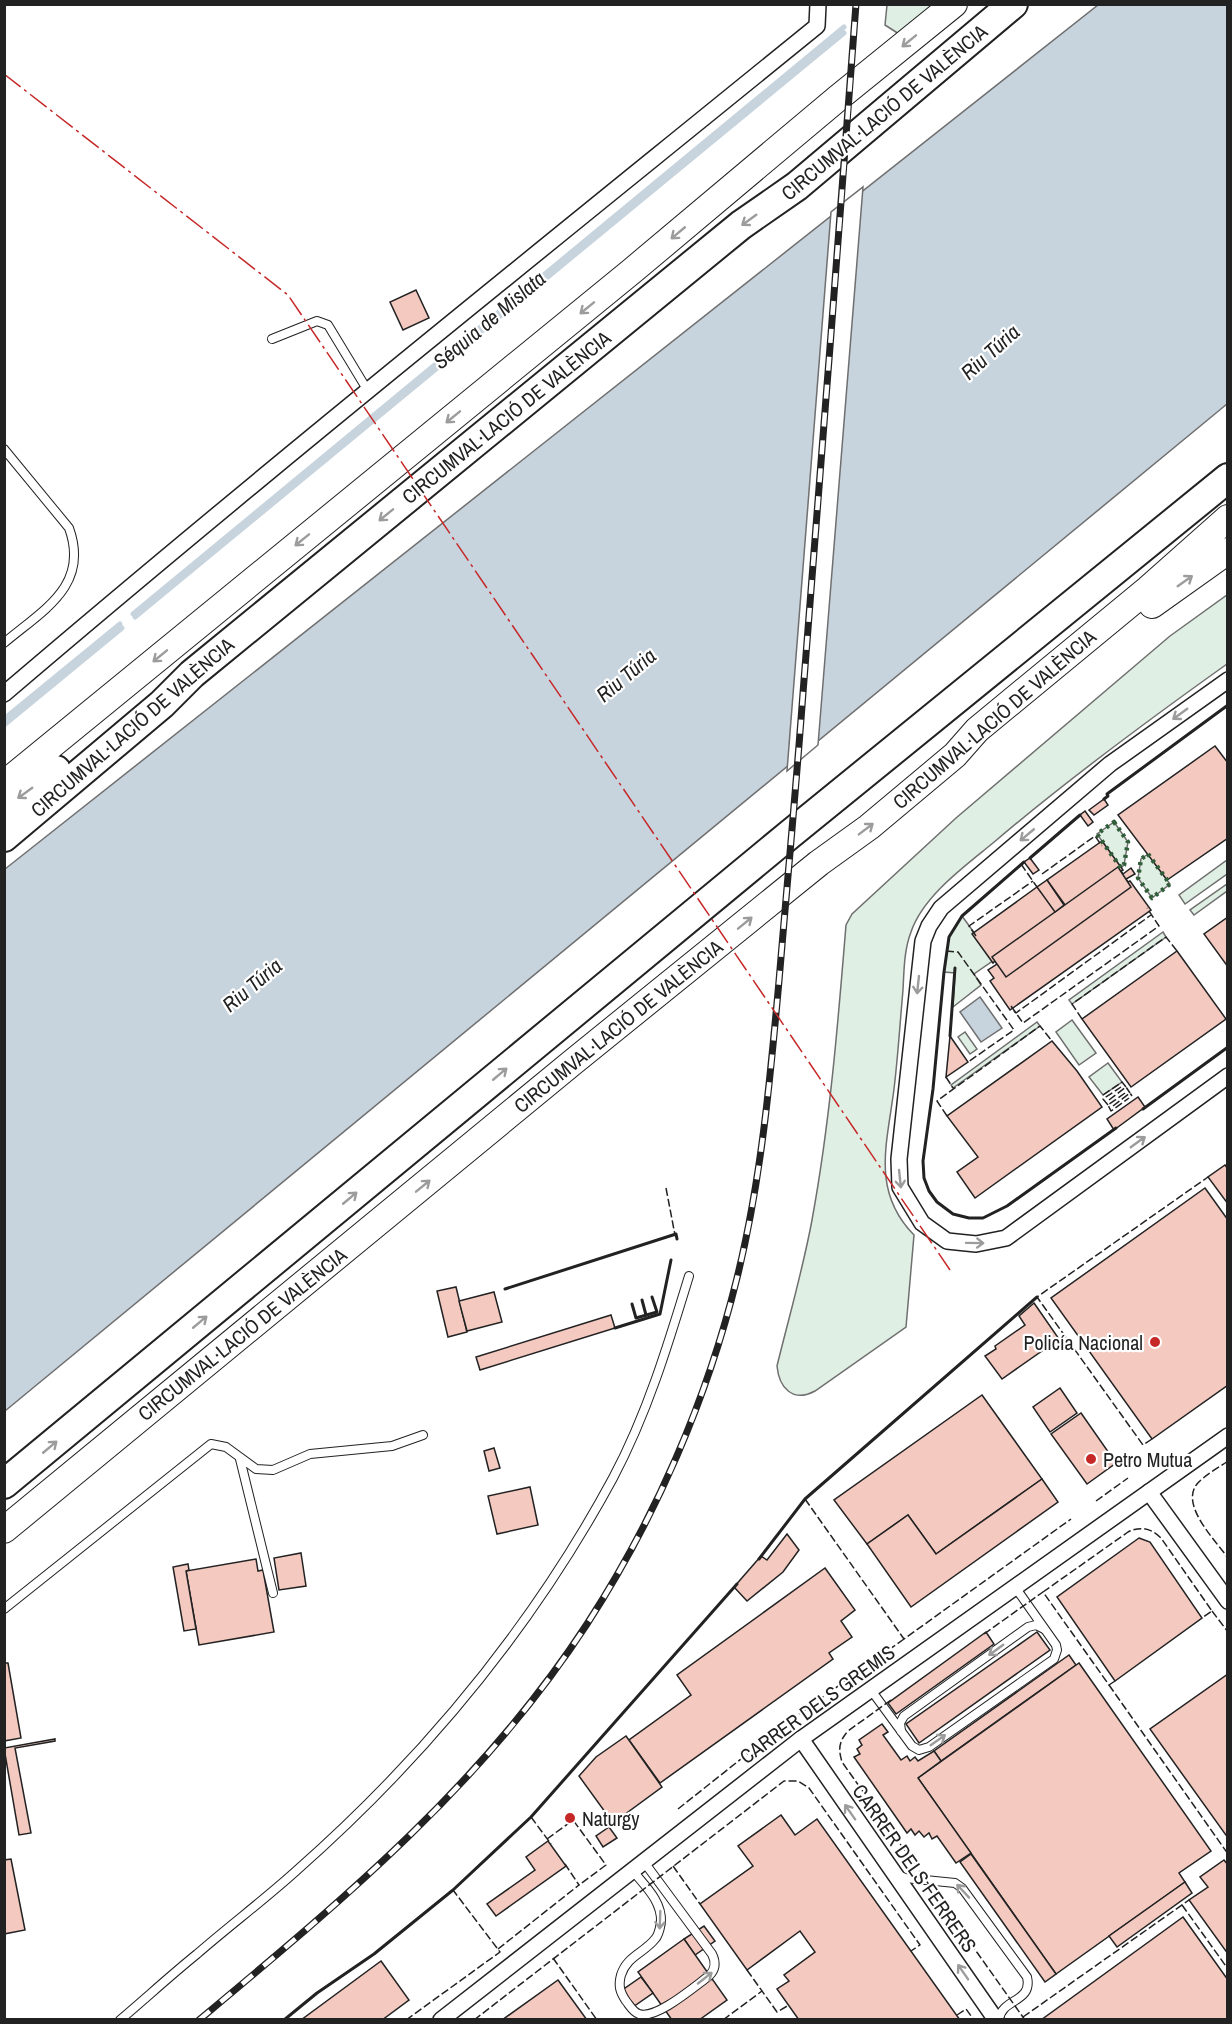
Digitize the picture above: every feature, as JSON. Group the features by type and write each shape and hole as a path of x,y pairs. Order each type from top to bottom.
{"highway":[{"name":"CIRCUMVAL·LACIÓ DE VALÈNCIA","path":"4,784 624,278 954,4"},
{"name":"CIRCUMVAL·LACIÓ DE VALÈNCIA","path":"4,837 162,704 192,674 741,225 797,186 1013,4"},
{"name":"CIRCUMVAL·LACIÓ DE VALÈNCIA","path":"4,1484 789,835 1227,478"},
{"name":"CIRCUMVAL·LACIÓ DE VALÈNCIA","path":"4,1530 582,1055 819,863 869,827 955,755 977,730 1148,589 1227,518"},
{"path":"955,755 987,740 1165,594 1227,551"},
{"path":"4,808 152,695 192,674"}],"street":[{"path":"4,694 151,568 817,26 818,4"},
{"path":"1227,680 1110,764 941,908 929,926 923,941 899,1159 900,1187 922,1223 947,1241 976,1244 1006,1238 1227,1076"},
{"name":"CARRER DELS GREMIS","path":"441,2019 801,1739 1227,1436"},
{"path":"1149,1492 1227,1601"},
{"name":"CARRER DELS FERRERS","path":"801,1739 998,2019"}],"lane":[{"path":"272,339 317,321 328,325 368,391"},
{"path":"4,449 69,528 74,543 71,578 63,591 4,643"},
{"path":"120,2019 296,1871 327,1842 437,1732 481,1680 533,1608 613,1477 662,1363 689,1276"},
{"path":"4,1609 211,1444 226,1447 256,1469 273,1470 310,1454 392,1446 423,1435"},
{"path":"240,1459 273,1593"},
{"path":"871,1689 915,1749 919,1750 929,1747 1054,1659 1058,1650 1015,1587"},
{"path":"902,1732 900,1723 904,1716 970,1668 1028,1627 1036,1625 1045,1630"},
{"path":"639,1866 712,1954 715,1962 710,1976 658,2012 645,2015 635,2012 620,1992 624,1967 656,1938 660,1927 661,1912 639,1866"},
{"path":"891,1870 905,1878 955,1883 962,1888 1027,1977 1027,1991 1001,2011 998,2019"}],"green space":[{"path":"887,5 934,5 899,34 885,25"},
{"path":"1227,595 1227,664 1108,751 1021,819 946,883 925,906 917,919 906,953 897,1064 885,1166 892,1201 914,1235 906,1327 815,1391 800,1395 794,1394 784,1387 777,1366 812,1220 824,1146 846,925 852,914 956,818 1170,636"},
{"path":"1114,822 1128,842 1124,865 1121,868 1097,834"},
{"path":"1148,854 1170,884 1152,898 1138,878 1141,859"},
{"path":"1227,860 1227,874 1185,904 1179,895"},
{"path":"1227,884 1227,891 1194,915 1190,910"},
{"path":"962,916 994,960 974,974 981,985 953,1007 955,973 944,972 949,937"},
{"path":"1163,932 1166,937 1072,1004 1069,1000"},
{"path":"1072,1020 1096,1053 1079,1065 1056,1032"},
{"path":"1037,1022 1040,1026 953,1088 951,1085"},
{"path":"965,1032 977,1049 970,1054 958,1037"},
{"path":"1108,1063 1122,1082 1103,1095 1089,1077"}],"water":[{"name":"Riu Túria","path":"1098,5 1227,5 1227,404 5,1411 5,869"},
{"path":"980,997 1002,1028 981,1042 960,1012"}],"pier":[{"path":"863,187 818,745 787,771 831,212"}],"building":[{"path":"416,290 429,318 403,330 390,302"},
{"path":"1215,746 1228,763 1228,838 1167,880 1118,815"},
{"path":"1104,799 1108,805 1094,815 1089,810"},
{"path":"1085,811 1093,822 1088,826 1080,815"},
{"path":"1102,841 1123,870 1121,871 1123,874 1131,868 1135,874 1126,879 1130,881 1151,910 1010,1010 990,981 994,978 988,970 997,964 995,961 993,963 972,934 1037,887 1041,892 1047,887 1064,911 1068,909 1047,880"},
{"path":"1030,858 1039,870 1033,874 1024,862"},
{"path":"1118,867 1131,887 1006,977 992,957"},
{"path":"1047,880 1064,905 1055,912 1037,887"},
{"path":"1228,917 1228,967 1204,934"},
{"path":"1177,951 1226,1019 1131,1087 1082,1019"},
{"path":"950,1036 968,1062 946,1077"},
{"path":"1052,1041 1077,1071 1102,1107 975,1198 957,1172 978,1157 947,1116"},
{"path":"1138,1097 1145,1107 1114,1130 1107,1119"},
{"path":"1225,1165 1228,1169 1228,1204 1208,1177"},
{"name":"Policía Nacional","path":"1205,1188 1228,1220 1228,1385 1152,1439 1051,1298"},
{"path":"456,1287 467,1332 448,1337 437,1291"},
{"path":"494,1292 502,1322 467,1331 459,1301"},
{"path":"1034,1303 1059,1339 1002,1379 985,1356 1025,1325 1019,1316"},
{"path":"611,1315 615,1328 480,1370 476,1357"},
{"path":"1060,1388 1077,1413 1050,1432 1033,1407"},
{"path":"982,1395 1042,1479 936,1554 908,1515 867,1544 834,1500"},
{"path":"1081,1413 1116,1463 1087,1484 1051,1434"},
{"path":"494,1448 500,1468 489,1471 484,1451"},
{"path":"1042,1479 1058,1502 911,1607 867,1544 908,1515 936,1554"},
{"path":"530,1487 538,1525 497,1534 488,1496"},
{"path":"787,1534 799,1550 783,1572 747,1601 734,1587 761,1556 767,1560"},
{"path":"1139,1538 1150,1542 1202,1618 1115,1681 1057,1597"},
{"path":"301,1553 306,1586 279,1590 274,1558"},
{"path":"256,1559 258,1571 263,1570 274,1632 199,1645 186,1571"},
{"path":"188,1564 189,1570 186,1571 196,1629 184,1631 173,1567"},
{"path":"825,1568 855,1610 841,1621 852,1637 829,1653 833,1659 660,1783 629,1740 691,1695 677,1675"},
{"path":"986,1632 994,1644 896,1714 888,1703"},
{"path":"1037,1632 1050,1650 919,1743 906,1724"},
{"path":"1069,1655 1076,1665 941,1761 934,1751"},
{"path":"4,1663 8,1663 21,1738 4,1741"},
{"path":"1079,1663 1211,1851 1179,1873 1185,1882 1056,1974 918,1778"},
{"path":"1228,1674 1228,1838 1150,1729"},
{"path":"882,1724 888,1732 883,1735 901,1760 907,1756 910,1761 915,1757 918,1761 934,1751 941,1761 918,1778 971,1853 956,1863 937,1836 932,1839 929,1833 924,1837 919,1831 915,1835 911,1829 907,1833 854,1757 860,1754 857,1749 862,1745 859,1740"},
{"path":"626,1736 662,1787 613,1823 579,1776 596,1757"},
{"path":"55,1739 55,1741 15,1748 31,1833 19,1835 4,1748"},
{"path":"781,1815 795,1835 817,1819 960,2020 799,2020 777,1989 789,1981 784,1975 815,1952 800,1931 747,1970 700,1904 753,1866 738,1846"},
{"path":"609,1827 617,1838 603,1847 596,1836"},
{"path":"548,1841 566,1866 496,1916 487,1904 535,1870 526,1857"},
{"path":"971,1854 1056,1974 1045,1982 960,1862"},
{"path":"11,1859 25,1930 4,1934 4,1860"},
{"path":"1224,1860 1228,1865 1228,1954 1189,1900 1208,1887 1200,1877"},
{"path":"1185,1882 1192,1893 1117,1947 1109,1936"},
{"path":"1183,1917 1228,1980 1228,2020 1041,2020"},
{"path":"704,1926 715,1941 695,1955 684,1939"},
{"path":"684,1939 727,2000 699,2020 672,2020 638,1972"},
{"path":"381,1961 409,2000 382,2020 301,2020"},
{"path":"641,1977 653,1993 630,2009 618,1993"},
{"path":"558,1980 587,2020 502,2020"}],"waterway":[{"name":"Séquia de Mislata","path":"133,614 844,27"},
{"path":"135,617 844,33"},
{"name":"Séquia de Mislata","path":"4,719 120,624"},
{"path":"4,725 122,628"}],"railway":[{"path":"199,2020 306,1930 408,1837 457,1788 546,1682 587,1624 635,1543 676,1457 725,1324 752,1205 768,1093 797,765 856,4"}],"hedge":[{"path":"1114,822 1128,842 1124,865 1121,868 1097,834 1114,822"},
{"path":"1148,854 1170,884 1152,898 1138,878 1141,859 1148,854"}],"fence":[{"path":"1042,874 1095,836 1102,846"},
{"path":"1021,864 1037,887"},
{"path":"976,936 969,926 1033,881"},
{"path":"1011,1006 1023,1023 1159,926 1147,908"},
{"path":"1014,1011 1016,1013 1151,915"},
{"path":"1082,1019 1072,1004 1166,937 1177,951"},
{"path":"946,951 958,952 1014,1030 968,1062"},
{"path":"947,1116 937,1101 1040,1026 1052,1041"},
{"path":"946,1077 953,1088"},
{"path":"1103,1095 1122,1082 1126,1087"},
{"path":"1108,1105 1103,1099 1121,1087"},
{"path":"1109,1100 1126,1087 1130,1093"},
{"path":"1125,1093 1108,1105 1111,1111 1129,1098"},
{"path":"1113,1106 1130,1093 1132,1096"},
{"path":"1152,1439 1143,1445 1037,1297 1208,1177"},
{"path":"666,1188 675,1235"},
{"path":"1228,1461 1197,1484 1193,1492 1193,1502 1201,1522 1228,1558"},
{"path":"1096,1501 1128,1478"},
{"path":"805,1499 904,1639 1071,1519"},
{"path":"1115,1681 1109,1685 1043,1592 1128,1532 1145,1529 1161,1538 1212,1611 1202,1618"},
{"path":"984,1634 1043,1592"},
{"path":"1212,1611 1228,1632"},
{"path":"678,1809 785,1724 904,1639"},
{"path":"1109,1685 1228,1854"},
{"path":"891,1700 848,1731 840,1745 842,1762 1025,2020"},
{"path":"474,2020 784,1781 798,1781 809,1788 920,1945 911,1951"},
{"path":"531,1817 551,1844"},
{"path":"547,1839 573,1820 606,1865 579,1885"},
{"path":"498,1949 579,1885 565,1864"},
{"path":"673,1866 700,1904"},
{"path":"406,2020 500,1952 453,1890"},
{"path":"1023,2017 1189,1900"},
{"path":"1182,1905 1228,1969"},
{"path":"553,1958 597,2020"},
{"path":"747,1970 777,2012 789,2005"},
{"path":"723,2020 762,1991"},
{"path":"957,2015 966,2009 974,2020"}],"wall":[{"path":"1104,799 1108,796 1107,794 1228,705"},
{"path":"1030,858 1080,815"},
{"path":"1024,862 962,916 949,937 923,1161 924,1178 937,1202 953,1214 969,1218 983,1218 1007,1206 1116,1128"},
{"path":"950,1036 955,968"},
{"path":"1143,1109 1228,1047"},
{"path":"505,1289 676,1234 677,1239"},
{"path":"615,1328 660,1314 671,1260"},
{"path":"632,1304 636,1318 657,1312 652,1297"},
{"path":"759,1559 805,1499 1037,1297"},
{"path":"642,1300 646,1315"},
{"path":"284,2020 317,1993 374,1954 453,1890 531,1817 737,1584"}],"power":[{"path":"4,74 288,295 950,1270"}],"place":[{"name":"Policía Nacional","path":"1155,1342"},
{"name":"Petro Mutua","path":"1091,1459"},
{"name":"Naturgy","path":"570,1818"}]}
